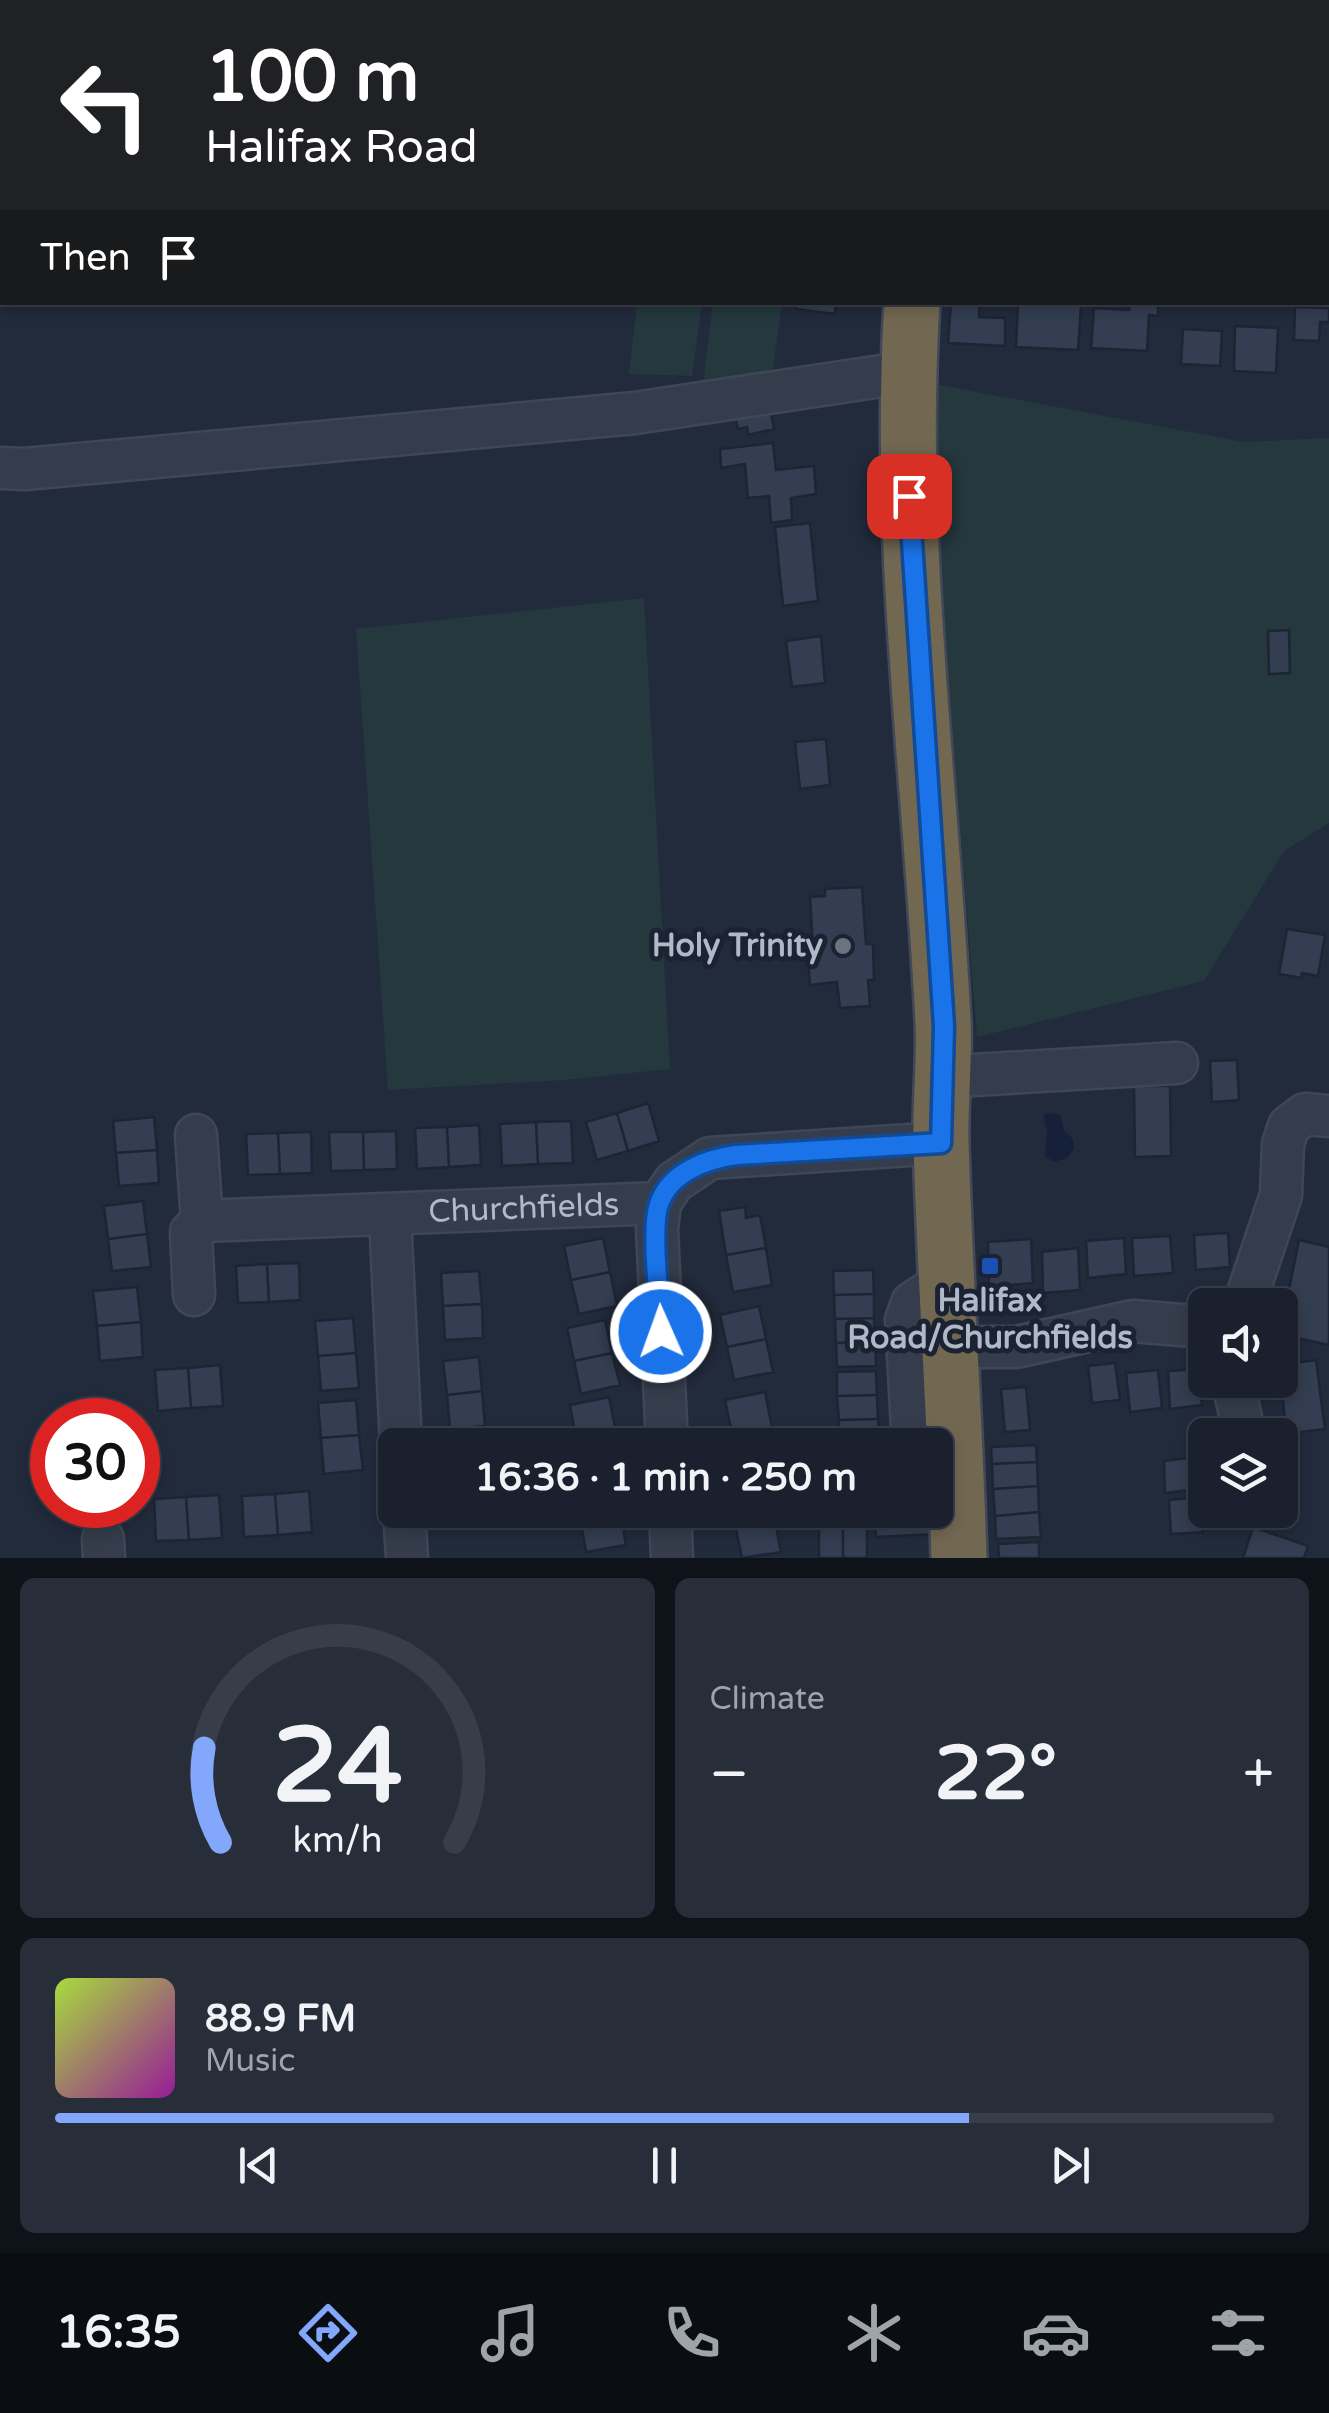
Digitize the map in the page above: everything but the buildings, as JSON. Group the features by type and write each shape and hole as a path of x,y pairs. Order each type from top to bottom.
{"highway":[{"path":"912,305 909,496 944,1026 941,1143 952,1347 948,1428"},
{"path":"953,1519 959,1558"}],"street":[{"path":"0,468 635,414 908,372"},
{"path":"940,1078 1178,1063"},
{"path":"1250,1288 1281,1195 1283,1144 1289,1126 1305,1114 1329,1116"},
{"path":"194,1294 191,1232 202,1221 196,1134"},
{"name":"Churchfields","path":"666,1428 658,1246 660,1204 674,1182 710,1158 941,1143"},
{"name":"Churchfields","path":"202,1221 660,1204"},
{"name":"Churchfields","path":"390,1216 400,1428"},
{"path":"911,1428 906,1320 912,1302 948,1280"},
{"path":"952,1347 1016,1346 1133,1321 1188,1326"},
{"path":"405,1528 407,1558"},
{"path":"671,1528 672,1558"}],"green space":[{"path":"637,305 702,305 692,376 629,374"},
{"path":"713,305 782,305 772,375 703,384"},
{"path":"924,382 1244,442 1329,438 1329,823 1284,851 1204,981 977,1037"},
{"path":"644,598 670,1069 564,1080 388,1090 356,629"}],"water":[{"path":"1043,1115 1060,1115 1064,1130 1073,1139 1074,1149 1067,1158 1054,1162 1045,1156 1047,1132"}],"place":[{"name":"Holy Trinity","path":"843,946"},
{"name":"Halifax Road/Churchfields","path":"990,1266"}],"route":[{"path":"661,1332 657,1229 660,1204 674,1182 691,1168 710,1158 736,1155 941,1143 944,1026 909,496"}]}
